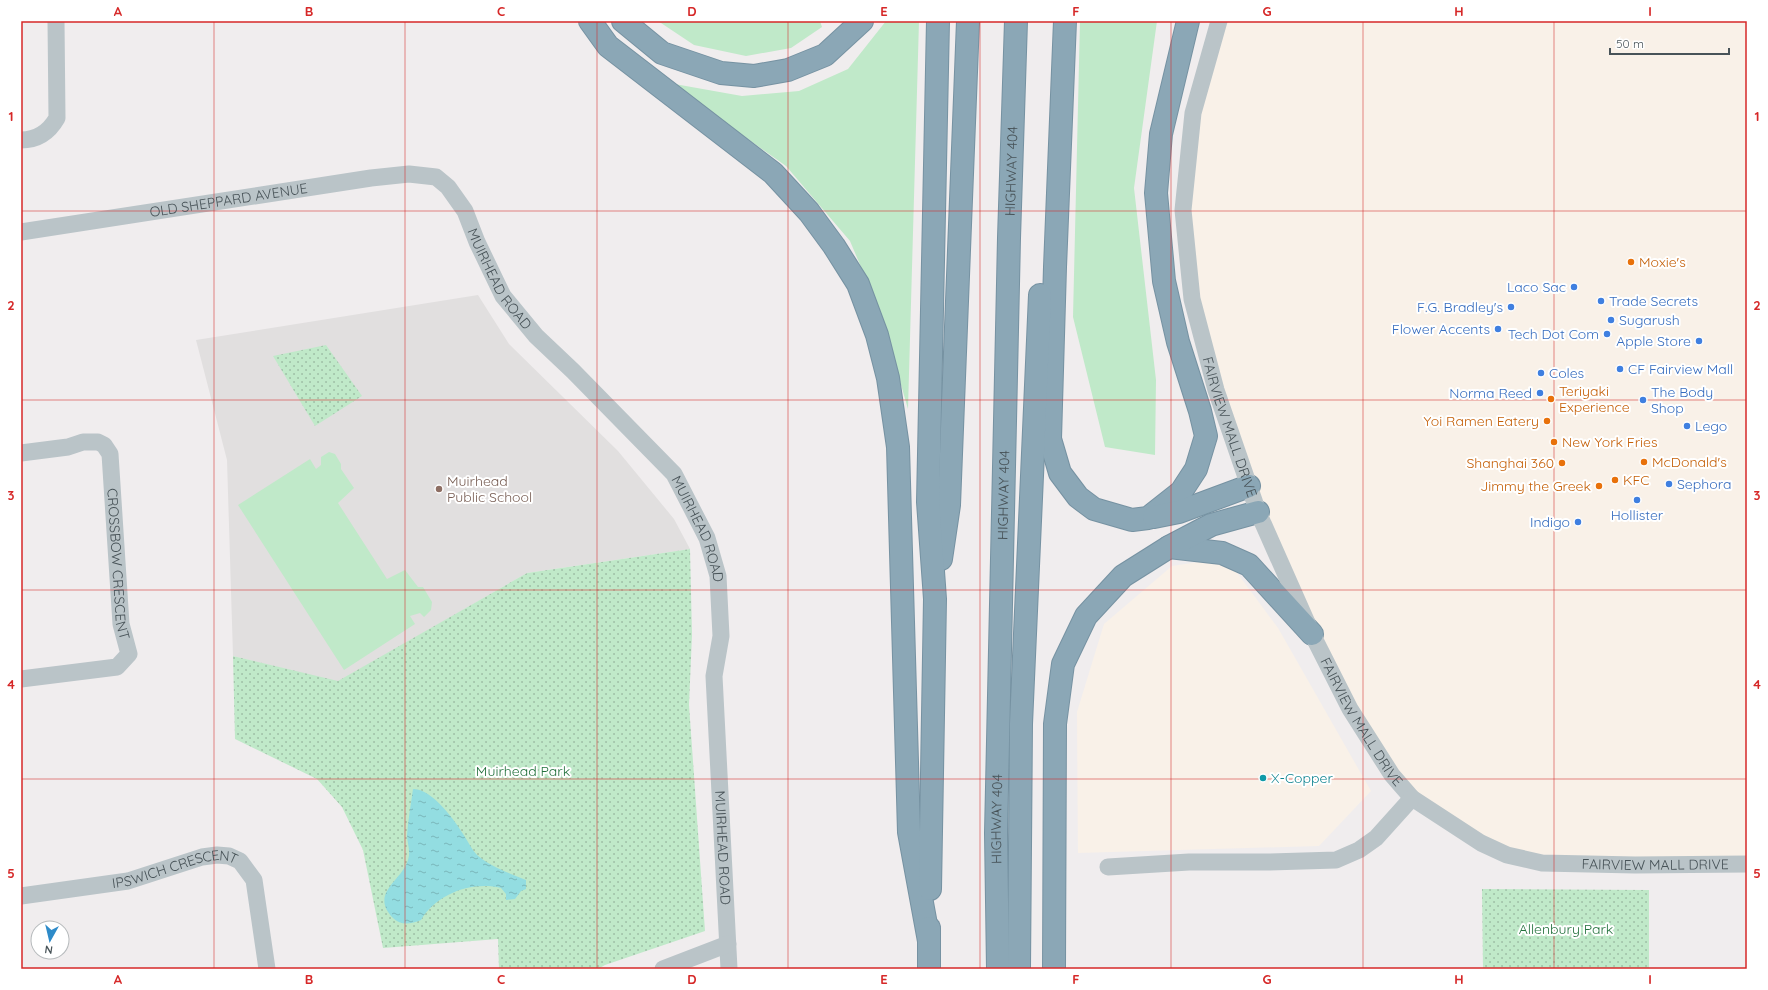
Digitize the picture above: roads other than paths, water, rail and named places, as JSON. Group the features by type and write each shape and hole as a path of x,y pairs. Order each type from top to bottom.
{"highway":[{"path":"590,21 608,46 773,173 809,212 834,246 858,284 877,334 888,378 898,447 910,832 928,942"},
{"path":"623,21 662,53 721,73 754,76 788,70 825,55 862,21"},
{"path":"929,969 928,942 935,599 928,502 938,21"},
{"path":"935,599 949,505 968,21"},
{"name":"HIGHWAY 404","path":"998,969 996,817 1016,21"},
{"path":"1019,969 1021,724 1053,21"},
{"path":"1065,21 1050,439 1060,473 1078,497 1094,508 1132,520 1180,512 1249,486"},
{"path":"1148,518 1181,492 1196,469 1206,436 1200,411 1178,342 1164,281 1156,193 1161,134 1188,21"},
{"path":"1054,969 1055,724 1063,664 1086,616 1123,576 1168,547 1211,525 1258,512"},
{"path":"1168,547 1222,553 1249,565 1312,634"}],"street":[{"path":"21,140 40,136 50,128 57,118 56,21"},
{"name":"FAIRVIEW MALL DRIVE","path":"1219,21 1193,113 1183,210 1192,299 1216,390 1258,512 1312,634 1350,709 1392,774 1412,798 1481,843 1507,855 1542,863 1635,865 1747,864"},
{"name":"OLD SHEPPARD AVENUE","path":"21,232 371,178 409,174 436,176"},
{"name":"MUIRHEAD ROAD","path":"436,176 448,187 466,212 477,242 503,296 536,336 573,371 674,474 708,538 718,576 720,607 720,636 714,676 729,969"},
{"name":"CROSSBOW CRESCENT","path":"21,453 68,447 83,442 98,442 104,446 110,454 121,624 128,654 117,667 21,679"},
{"name":"FAIRVIEW MALL DRIVE","path":"1108,867 1189,862 1336,860 1359,850 1376,838 1412,798"},
{"name":"IPSWICH CRESCENT","path":"21,896 128,881 202,857 217,855 229,856 240,861 254,880 267,969"},
{"path":"663,969 728,944"}],"water":[{"path":"413,789 420,790 428,794 443,807 456,823 477,855 494,866 526,880 526,889 521,891 515,899 506,900 506,894 501,888 478,886 467,888 445,897 436,903 421,920 406,924 396,921 387,909 384,901 389,888 405,867 409,857 407,835"}],"place":[{"name":"Moxie's","path":"1631,262"},
{"name":"Laco Sac","path":"1574,287"},
{"name":"Trade Secrets","path":"1601,301"},
{"name":"F.G. Bradley's","path":"1511,307"},
{"name":"Sugarush","path":"1611,320"},
{"name":"Flower Accents","path":"1498,329"},
{"name":"Tech Dot Com","path":"1607,334"},
{"name":"Apple Store","path":"1699,341"},
{"name":"CF Fairview Mall","path":"1620,369"},
{"name":"Coles","path":"1541,373"},
{"name":"Norma Reed","path":"1540,393"},
{"name":"Teriyaki Experience","path":"1551,399"},
{"name":"The Body Shop","path":"1643,400"},
{"name":"Yoi Ramen Eatery","path":"1547,421"},
{"name":"Lego","path":"1687,426"},
{"name":"New York Fries","path":"1554,442"},
{"name":"McDonald's","path":"1644,462"},
{"name":"Shanghai 360","path":"1562,463"},
{"name":"KFC","path":"1615,480"},
{"name":"Sephora","path":"1669,484"},
{"name":"Jimmy the Greek","path":"1599,486"},
{"name":"Muirhead Public School","path":"439,489"},
{"name":"Hollister","path":"1637,500"},
{"name":"Indigo","path":"1578,522"},
{"name":"X-Copper","path":"1263,778"}],"park label":[{"name":"Muirhead Park","path":"523,771"},
{"name":"Allenbury Park","path":"1566,929"}]}
